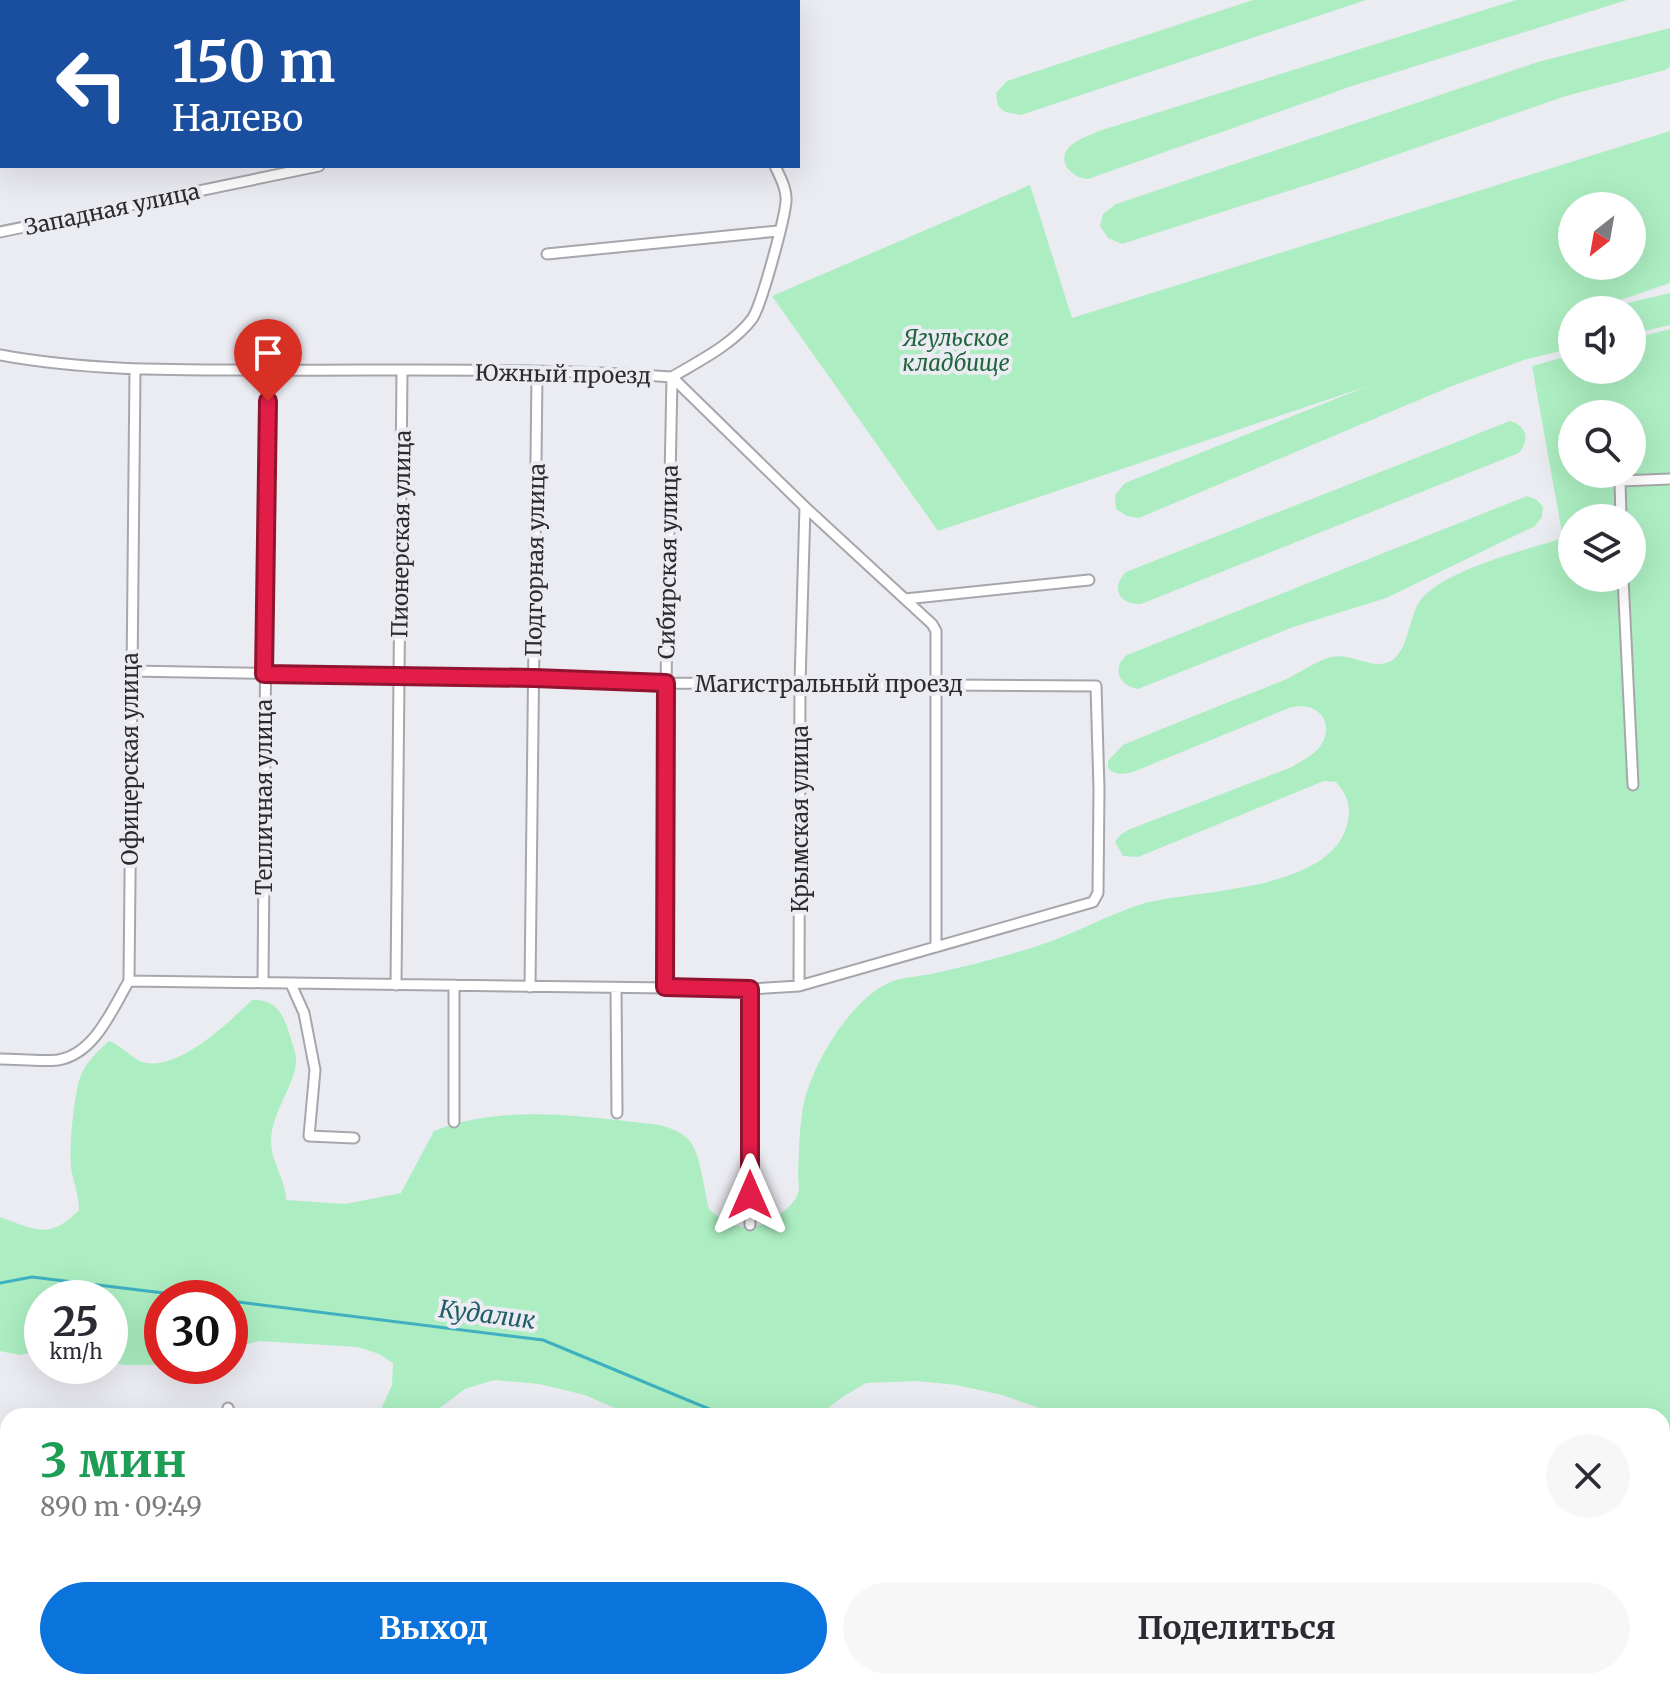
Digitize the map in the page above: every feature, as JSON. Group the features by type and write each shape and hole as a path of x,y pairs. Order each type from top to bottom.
{"street":[{"name":"Западная улица","path":"0,232 309,168"},
{"path":"672,377 740,331 755,316 786,200 776,168"},
{"path":"547,254 778,231"},
{"name":"Южный проезд","path":"0,355 135,370 402,371 672,377 805,507 932,624 936,631 937,683"},
{"name":"Офицерская улица","path":"129,981 135,370"},
{"name":"Тепличная улица","path":"263,983 268,370"},
{"name":"Пионерская улица","path":"396,985 402,371"},
{"name":"Подгорная улица","path":"530,987 537,373"},
{"name":"Сибирская улица","path":"665,987 666,683 672,377"},
{"path":"1621,504 1620,481 1670,479"},
{"name":"Крымская улица","path":"799,986 800,683 805,507"},
{"path":"905,599 1089,580"},
{"path":"1624,592 1633,785"},
{"name":"Магистральный проезд","path":"130,671 666,683 1096,686 1099,873 1095,900 936,947"},
{"path":"0,1059 60,1060 83,1049 93,1040 129,981 750,989 799,986 936,947 937,683"},
{"path":"291,984 304,1013 315,1070 309,1136 354,1138"},
{"path":"454,985 454,1122"},
{"path":"616,988 617,1113"},
{"path":"750,989 750,1225"}],"green space":[{"path":"1253,0 1366,0 1021,115 1005,112 998,106 996,93 1007,81"},
{"path":"1516,0 1627,0 1352,86 1088,179 1066,166 1064,160 1068,148 1099,131"},
{"path":"1670,28 1670,67 1665,70 1566,96 1338,175 1122,244 1108,238 1100,226 1103,214 1116,204 1538,62"},
{"name":"Ягульское кладбище","path":"1670,131 1670,283 1632,296 1558,296 1558,352 1524,360 1452,386 1139,518 1127,516 1116,509 1115,495 1125,483 1368,386 938,531 772,296 1030,185 1072,318"},
{"path":"1670,293 1670,325 1646,331 1646,299"},
{"path":"1670,329 1670,1408 1039,1408 1002,1395 917,1381 866,1383 828,1408 614,1408 585,1395 539,1384 494,1380 465,1389 440,1408 382,1408 392,1385 393,1363 379,1354 358,1347 259,1341 248,1344 248,1280 144,1280 144,1365 128,1365 128,1280 24,1280 24,1354 0,1351 0,1217 42,1230 59,1226 79,1210 71,1167 71,1147 76,1094 86,1065 109,1041 146,1063 174,1059 204,1042 252,1000 268,1002 279,1010 296,1057 271,1141 286,1200 345,1204 401,1193 434,1131 489,1117 546,1114 660,1125 676,1131 693,1146 709,1209 737,1226 755,1226 774,1219 792,1203 799,1191 801,1122 813,1076 835,1035 864,1000 880,988 896,980 962,967 1035,947 1145,903 1229,890 1292,874 1318,862 1337,844 1348,821 1345,796 1336,782 1324,781 1138,857 1123,856 1115,842 1120,835 1292,767 1319,748 1326,731 1322,716 1316,711 1300,706 1289,708 1123,774 1108,768 1108,761 1123,745 1282,681 1324,659 1339,656 1377,664 1391,661 1405,642 1416,608 1431,590 1486,562 1558,540 1558,592 1646,592 1646,504 1558,504 1558,510 1532,366 1558,359 1558,384 1646,384 1646,335"},
{"path":"1510,421 1520,426 1525,434 1525,443 1519,453 1141,604 1127,602 1119,594 1118,584 1126,572"},
{"path":"1527,496 1543,507 1542,517 1535,526 1386,598 1293,627 1138,689 1126,684 1119,676 1119,665 1127,655"}],"waterway":[{"name":"Кудалик","path":"0,1283 32,1277 144,1291"},
{"name":"Кудалик","path":"248,1303 543,1340 707,1408"}],"route":[{"path":"268,401 264,674 666,683 665,987 750,989 750,1195"}]}
